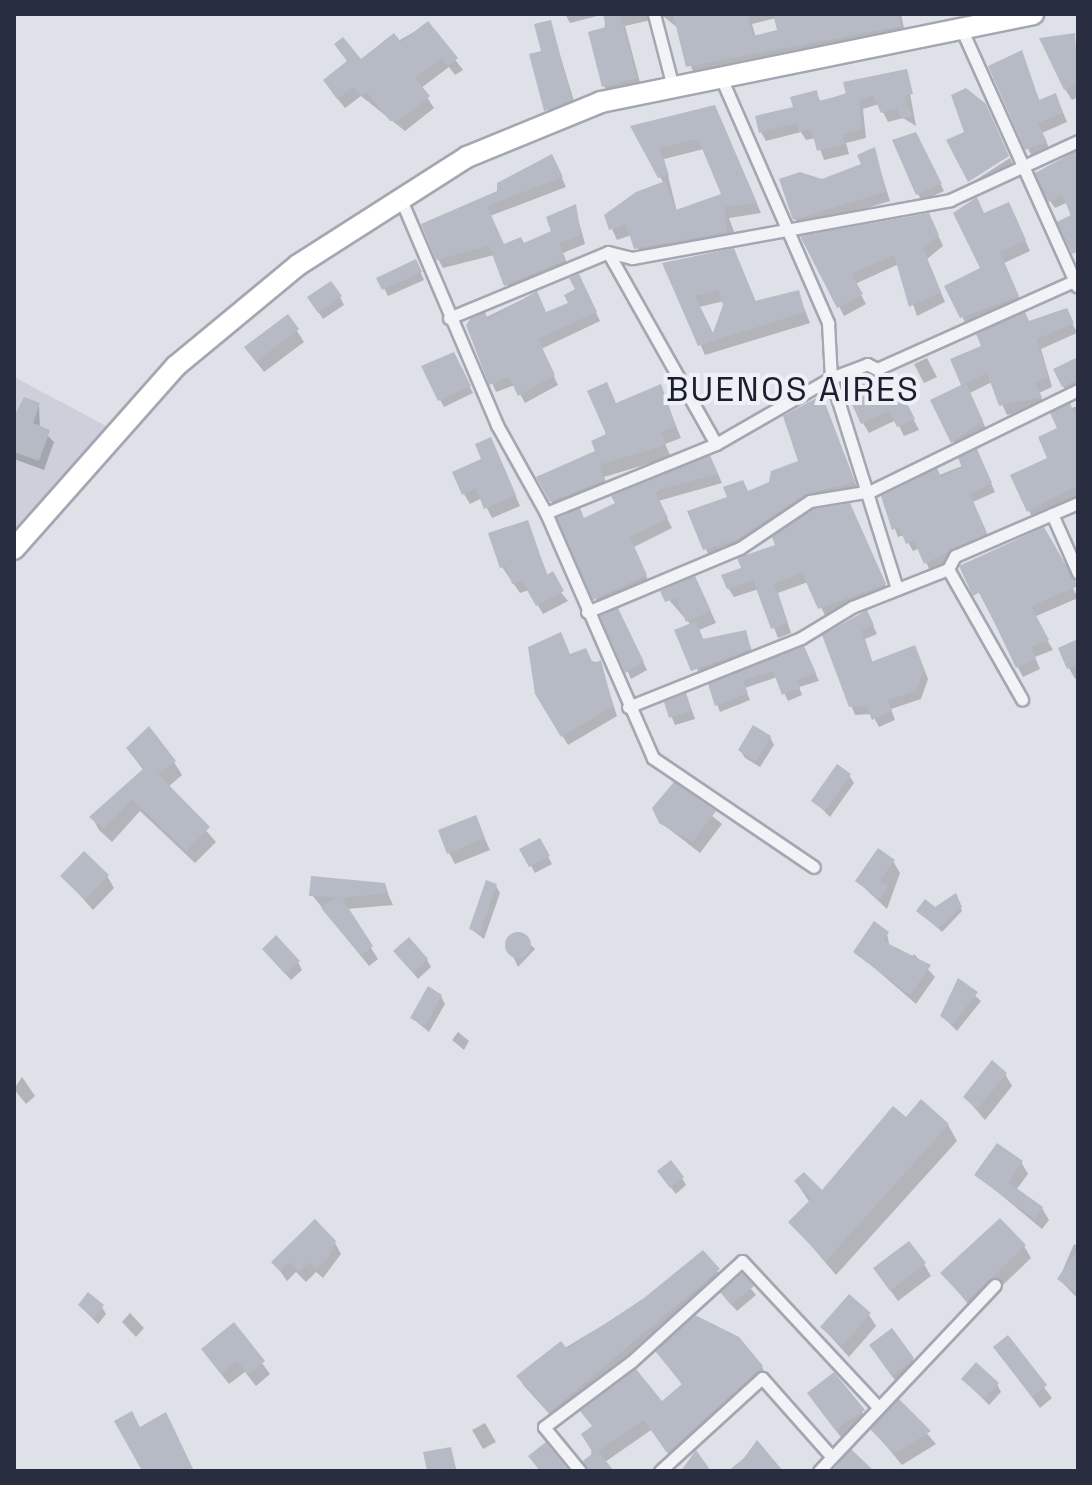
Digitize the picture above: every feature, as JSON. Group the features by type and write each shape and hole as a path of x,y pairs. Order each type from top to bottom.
{"highway":[{"path":"14,549 176,366 298,265 399,194 551,120 672,83 1033,14"}],"street":[{"path":"654,14 672,83"},
{"path":"546,513 716,444 831,378 867,364 877,369 1077,282 1019,168 961,28"},
{"path":"719,72 828,323 831,378 871,491 897,588"},
{"path":"449,318 608,252 632,258 950,200 1078,141"},
{"path":"399,194 449,318 546,513 628,707 653,758 814,867"},
{"path":"608,252 716,444"},
{"path":"587,612 740,548 810,501 871,491 1078,390"},
{"path":"628,707 801,638 897,588 948,569 955,556 1078,503"},
{"path":"1052,514 1078,573"},
{"path":"948,569 1022,699"},
{"path":"580,1471 544,1427 631,1362 742,1261 878,1407"},
{"path":"819,1471 995,1285"},
{"path":"660,1471 762,1378 831,1456"}],"shaded area":[{"path":"14,377 112,429 14,543"}],"building":[{"path":"603,14 620,14 637,78 602,87 588,32 606,27"},
{"path":"673,14 747,14 753,36 777,30 773,14 898,14 901,26 686,67"},
{"path":"551,20 572,100 544,111 529,54 541,51 534,24"},
{"path":"428,21 458,58 448,66 441,58 415,78 430,96 398,121 390,121 367,92 361,96 353,87 337,99 323,80 347,61 334,44 343,37 361,59 394,33 401,42"},
{"path":"1075,33 1078,83 1064,90 1039,38"},
{"path":"1022,50 1039,100 1056,93 1063,113 1038,123 1047,142 1025,150 988,66"},
{"path":"907,69 913,94 904,96 912,116 901,119 897,109 881,113 873,95 859,100 862,129 843,134 845,144 817,151 811,129 799,132 797,123 759,133 755,116 793,107 790,97 817,90 819,101 846,94 843,82"},
{"path":"966,88 986,104 1009,156 968,182 946,140 964,132 951,95"},
{"path":"715,105 757,203 724,207 727,232 634,249 626,224 609,230 604,215 636,192 665,181 676,210 721,194 698,139 659,148 669,175 658,178 630,126"},
{"path":"916,132 942,184 916,195 892,140"},
{"path":"875,147 886,192 793,220 779,179 800,172 822,179 861,164 857,155"},
{"path":"1078,150 1078,251 1072,254 1057,222 1071,215 1062,195 1048,202 1035,173"},
{"path":"552,154 563,177 487,206 504,244 521,237 524,243 551,231 546,217 576,204 581,235 559,243 566,260 504,286 489,246 436,260 421,224 497,191 497,183"},
{"path":"977,197 984,213 1009,202 1026,240 1000,252 1019,296 960,318 944,286 980,268 953,213"},
{"path":"929,213 939,235 923,248 941,292 909,307 894,255 851,274 863,294 837,308 800,236"},
{"path":"734,248 755,301 799,290 805,312 698,346 662,263","holes":["718,290 723,305 713,333 695,296"]},
{"path":"416,259 422,272 382,290 376,278"},
{"path":"579,274 597,312 538,339 555,375 518,396 509,377 489,385 466,325 471,318 485,312 488,319 537,291 546,312 568,303 564,295 575,289 569,278"},
{"path":"331,281 342,296 318,313 307,297"},
{"path":"1067,308 1074,323 1037,339 1048,377 1035,383 1042,397 999,406 987,373 966,383 983,421 951,443 930,400 961,385 950,359 981,346 976,334 1025,312 1029,321"},
{"path":"288,314 299,329 256,362 244,347"},
{"path":"454,352 471,386 438,401 421,366"},
{"path":"1078,357 1078,379 1062,387 1053,369"},
{"path":"867,373 879,398 899,388 915,419 897,427 889,411 861,424 842,383"},
{"path":"607,382 616,403 661,384 676,426 661,432 666,445 599,465 605,480 550,502 536,477 595,451 591,441 606,434 587,391"},
{"path":"822,395 855,482 806,494 736,540 703,550 687,511 727,497 723,487 743,480 748,491 769,482 771,471 798,461 783,416"},
{"path":"24,397 40,403 33,423 50,430 39,461 14,452 14,417"},
{"path":"1070,403 1078,422 1078,485 1027,512 1010,475 1047,458 1038,437 1057,428 1050,413"},
{"path":"491,437 516,495 484,509 476,489 462,495 452,472 481,459 475,444"},
{"path":"977,449 992,483 970,494 987,533 924,564 914,541 906,544 899,527 892,530 881,496 937,468 941,477 962,468 958,458"},
{"path":"710,455 718,474 655,491 668,518 630,537 647,575 593,600 557,518 580,508 584,518 615,503 611,496"},
{"path":"850,503 886,584 818,609 802,573 774,584 788,623 771,629 753,580 727,589 721,575 741,568 737,558 775,545 772,537 813,509"},
{"path":"528,520 547,575 553,571 564,591 536,606 522,581 512,584 506,566 500,568 488,533"},
{"path":"1044,527 1078,586 1031,606 1049,640 1031,647 1036,659 1016,668 980,592 973,596 959,566"},
{"path":"695,576 711,611 686,622 676,598 665,602 660,591"},
{"path":"618,608 644,662 625,673 600,616"},
{"path":"867,610 874,625 862,630 871,662 915,645 924,669 916,691 888,700 892,711 872,720 866,706 849,707 822,635"},
{"path":"696,621 703,639 746,630 751,649 691,671 674,630"},
{"path":"561,632 570,654 586,648 593,664 601,660 613,706 561,737 535,694 528,647"},
{"path":"1078,639 1078,664 1067,669 1058,648"},
{"path":"804,646 816,673 797,680 800,688 782,695 773,671 743,681 748,693 715,706 708,684"},
{"path":"686,693 692,711 669,718 664,702"},
{"path":"753,725 771,736 756,761 738,750"},
{"path":"149,726 176,761 158,774 210,827 186,851 132,799 104,829 89,817 143,769 126,748"},
{"path":"837,764 851,774 825,811 811,801"},
{"path":"674,782 716,811 693,842 659,823 652,808"},
{"path":"476,815 485,838 447,854 438,830"},
{"path":"540,838 550,856 529,867 519,849"},
{"path":"878,848 895,860 880,880 888,886 880,899 855,881"},
{"path":"84,851 109,875 85,900 60,876"},
{"path":"311,876 385,883 388,893 342,898 373,946 361,956 321,908 335,897 309,896"},
{"path":"486,880 497,884 480,933 469,929"},
{"path":"956,893 962,907 938,928 916,911 925,899 935,907"},
{"path":"874,921 889,932 883,941 931,965 910,995 853,952"},
{"path":"518,932 527,936 531,945 527,954 518,958 509,954 505,945 509,936"},
{"path":"276,935 300,961 285,974 262,949"},
{"path":"409,937 428,959 413,973 393,951"},
{"path":"958,978 978,992 952,1025 940,1016"},
{"path":"428,986 442,995 425,1026 410,1018"},
{"path":"992,1060 1007,1073 977,1109 963,1097"},
{"path":"921,1099 949,1124 826,1261 788,1222 811,1199 794,1181 804,1172 822,1190 893,1106 906,1117"},
{"path":"997,1143 1023,1161 1008,1182 1043,1207 1035,1219 974,1175"},
{"path":"671,1160 684,1177 670,1188 657,1171"},
{"path":"1000,1218 1026,1245 967,1301 940,1273"},
{"path":"315,1219 336,1241 329,1257 316,1269 309,1262 299,1272 289,1262 280,1271 271,1262"},
{"path":"909,1241 926,1263 890,1291 873,1268"},
{"path":"1078,1249 1078,1294 1057,1279"},
{"path":"703,1250 720,1269 550,1412 516,1376 561,1341 567,1349 644,1298"},
{"path":"742,1273 754,1286 731,1305 720,1292"},
{"path":"88,1292 104,1305 93,1318 78,1305"},
{"path":"849,1294 871,1313 842,1346 820,1327"},
{"path":"695,1315 739,1337 763,1366 667,1453 644,1420 598,1451 614,1471 588,1471 583,1461 593,1453 581,1434 592,1426 580,1411 636,1369 662,1401 682,1384 655,1351"},
{"path":"234,1322 265,1361 248,1375 237,1361 221,1374 201,1349"},
{"path":"892,1328 914,1358 892,1376 869,1345"},
{"path":"1008,1335 1047,1385 1032,1397 993,1347"},
{"path":"976,1362 999,1383 984,1399 961,1379"},
{"path":"834,1372 865,1410 835,1430 807,1393"},
{"path":"899,1399 931,1431 894,1454 870,1429"},
{"path":"132,1411 140,1427 166,1412 194,1471 141,1469 114,1421"},
{"path":"757,1440 783,1471 728,1471 744,1458"},
{"path":"546,1442 569,1471 540,1471 528,1456"},
{"path":"451,1447 456,1470 427,1471 423,1452"},
{"path":"851,1449 874,1471 832,1471"},
{"path":"696,1450 711,1471 681,1471"}],"district":[{"name":"BUENOS AIRES","path":"793,390"}]}
